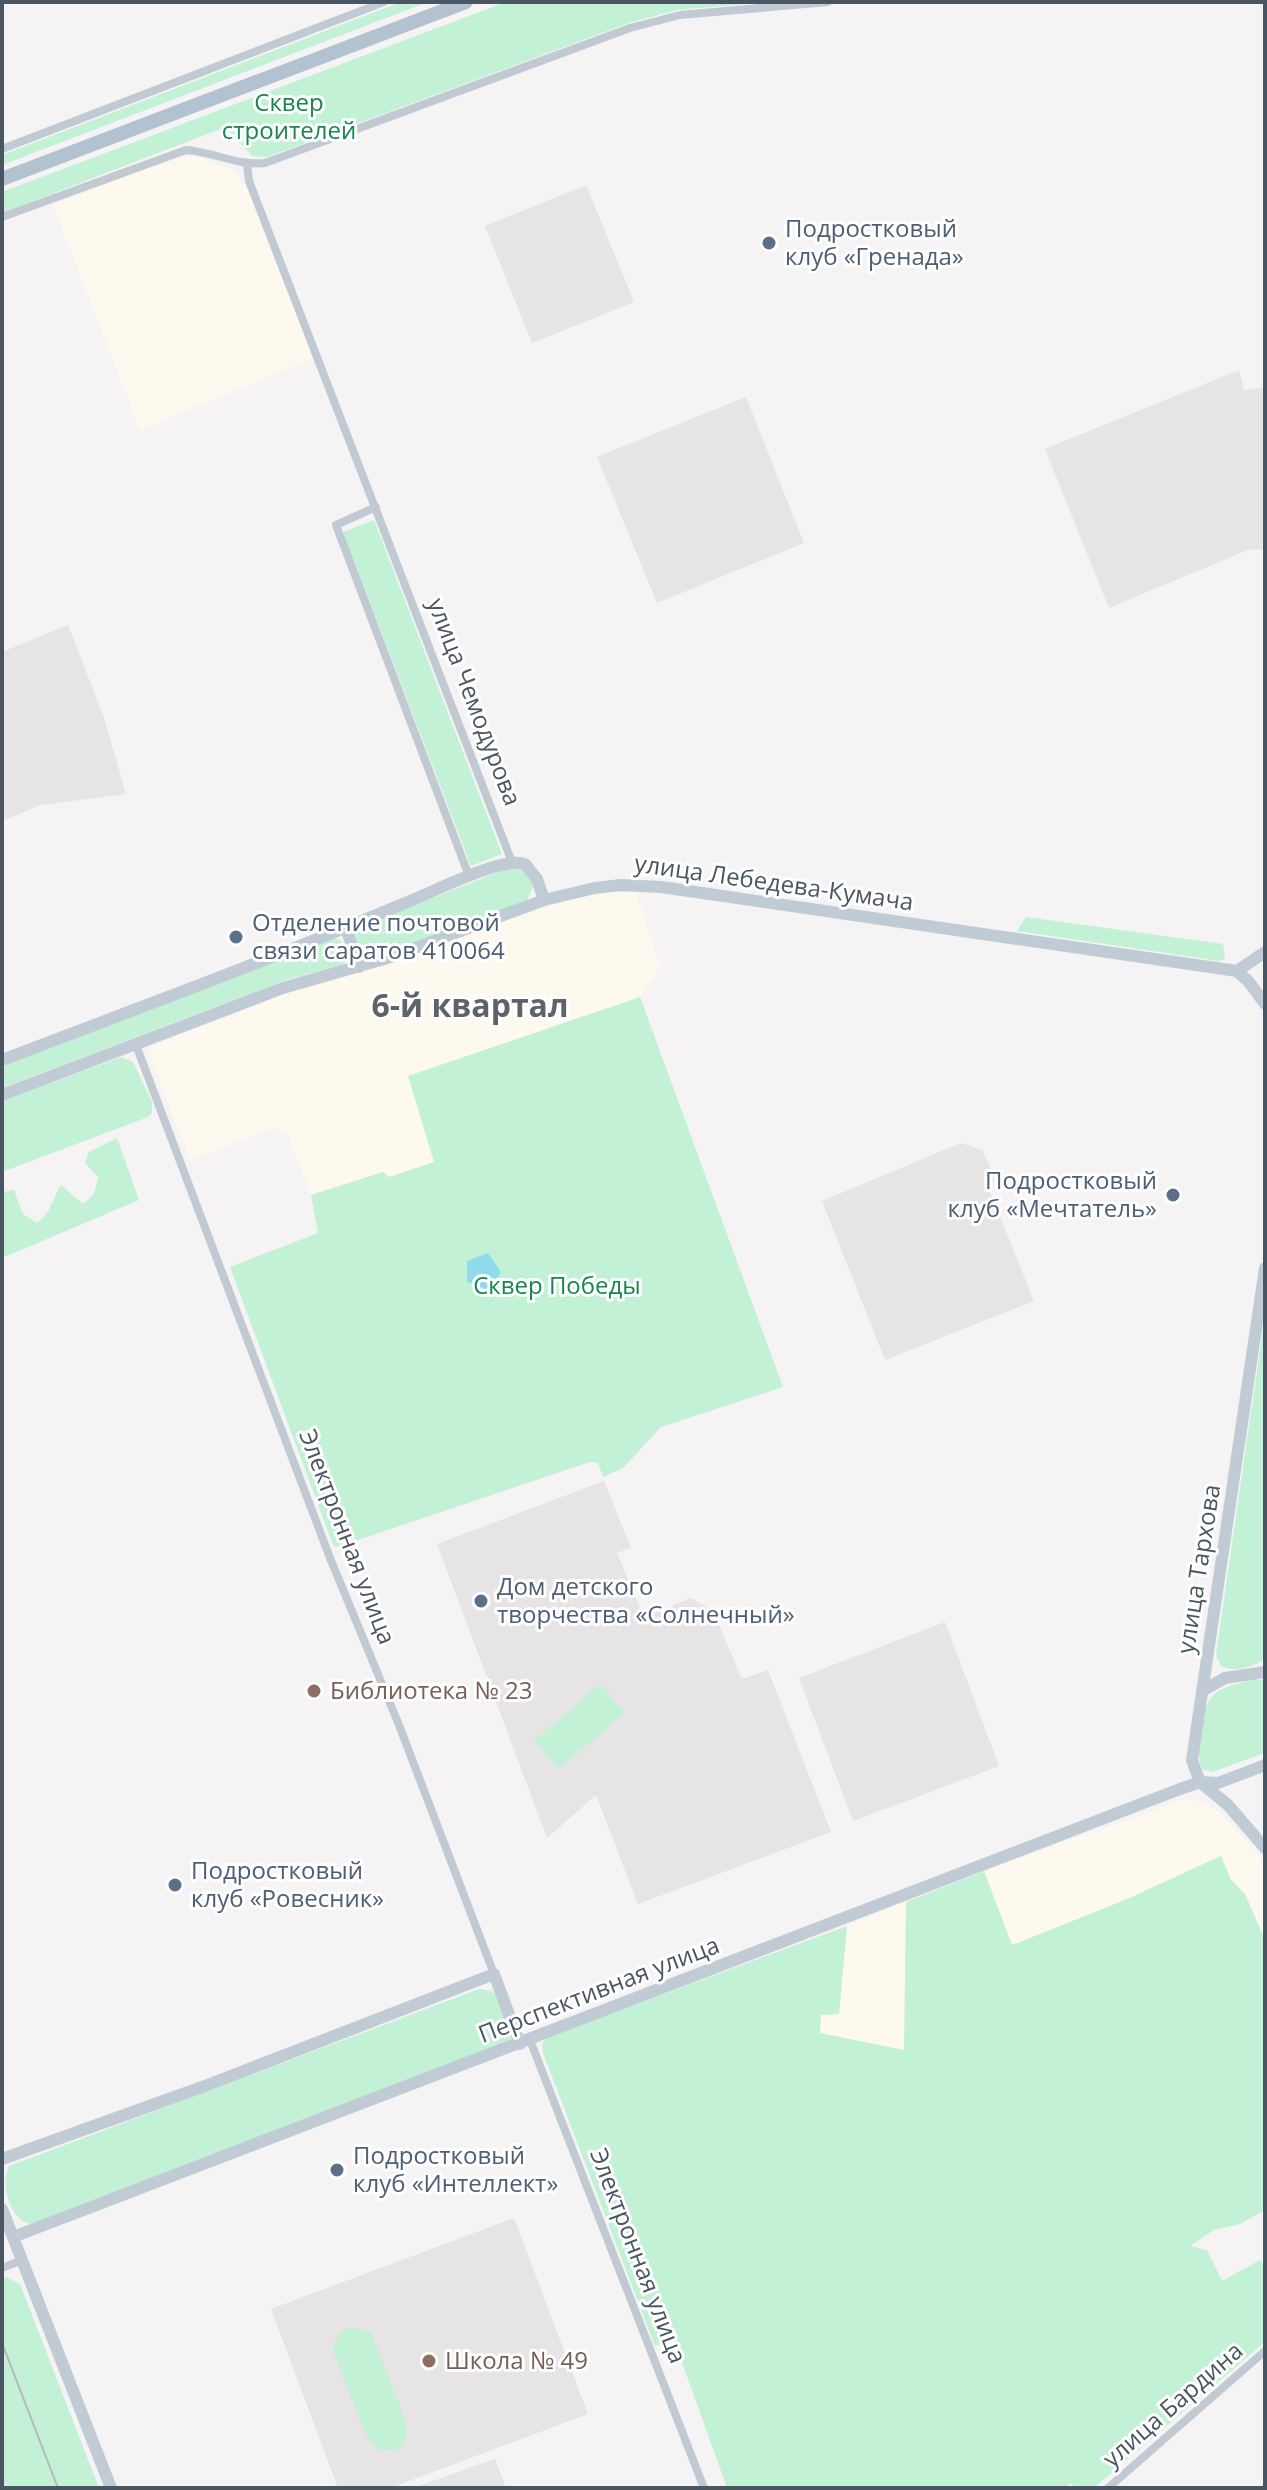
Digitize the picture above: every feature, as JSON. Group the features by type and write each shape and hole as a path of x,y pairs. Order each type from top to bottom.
{"main road":[{"path":"2,179 466,2"}],"street":[{"path":"2,149 384,2"},
{"path":"2,217 186,150 204,151 247,165 287,156 630,28 680,15 828,2"},
{"name":"улица Чемодурова","path":"247,165 249,181 512,862 525,864 537,879 544,900"},
{"path":"376,507 336,525 469,876"},
{"path":"2,1060 346,928 469,876 512,862"},
{"name":"улица Лебедева-Кумача","path":"2,1095 283,988 359,967 544,900 621,885 661,887 1237,971"},
{"path":"346,928 359,967"},
{"path":"1265,952 1237,971 1265,1004"},
{"name":"Электронная улица","path":"136,1045 330,1558 399,1725 494,1974 525,2042 704,2488"},
{"name":"улица Тархова","path":"1200,1782 1192,1760 1265,1268"},
{"path":"1202,1691 1225,1678 1265,1672"},
{"name":"Перспективная улица","path":"13,2237 1200,1782 1218,1783 1265,1765"},
{"path":"1200,1782 1228,1805 1265,1848"},
{"path":"2,2159 205,2086 494,1974"},
{"path":"2,2209 111,2488"},
{"path":"2,2268 22,2260"},
{"name":"улица Бардина","path":"1108,2488 1265,2351"}],"shaded area":[{"path":"184,156 203,158 214,165 230,168 248,189 316,357 140,430 53,205"},
{"path":"586,185 634,302 532,343 485,226"},
{"path":"1239,370 1244,390 1265,387 1265,550 1250,549 1109,608 1045,449"},
{"path":"746,397 804,543 657,603 597,457"},
{"path":"68,625 103,715 126,794 41,805 2,821 2,652"},
{"path":"607,892 636,892 660,966 640,997 409,1076 434,1162 389,1177 383,1172 311,1195 287,1134 274,1128 190,1160 150,1056 149,1050 156,1045 277,996 572,899"},
{"path":"961,1143 982,1150 995,1177 989,1189 1034,1301 885,1360 822,1201"},
{"path":"604,1481 631,1548 617,1553 644,1617 691,1598 713,1611 742,1679 768,1670 831,1832 638,1904 596,1795 547,1838 437,1544"},
{"path":"945,1622 999,1766 853,1821 799,1678"},
{"path":"1185,1799 1207,1803 1222,1814 1265,1863 1265,1940 1245,1894 1231,1880 1221,1856 1125,1900 1012,1946 984,1871"},
{"path":"906,1902 905,2051 820,2033 821,2015 839,2013 847,1926"},
{"name":"Школа № 49","path":"514,2218 588,2414 390,2488 338,2488 271,2309"},
{"path":"495,2459 506,2488 413,2488"}],"green space":[{"path":"401,2 428,2 2,165 2,155"},
{"name":"Cквер cтроителей","path":"506,2 771,2 677,10 629,23 267,157 252,156 223,128 2,213 2,192"},
{"path":"374,520 502,854 471,866 343,532"},
{"path":"513,866 529,873 533,887 527,901 376,956 370,957 358,950 355,935 360,927"},
{"path":"1026,917 1223,944 1225,958 1220,961 1017,931"},
{"path":"333,938 343,943 347,953 346,962 342,965 286,980 2,1088 2,1064"},
{"name":"Сквер Победы","path":"640,997 783,1387 661,1427 623,1468 603,1477 598,1463 590,1462 337,1547 333,1545 230,1267 318,1233 311,1195 383,1172 389,1177 434,1162 408,1076"},
{"path":"121,1057 133,1062 152,1102 152,1113 148,1117 2,1172 2,1101"},
{"path":"117,1138 139,1200 2,1258 2,1192 14,1190 23,1214 37,1223 48,1211 61,1185 83,1204 94,1194 98,1177 85,1163 89,1152"},
{"path":"1265,1315 1265,1659 1249,1667 1232,1669 1221,1666 1216,1655"},
{"path":"1255,1679 1265,1681 1265,1753 1212,1772 1202,1769 1200,1727 1212,1697 1222,1689"},
{"path":"600,1684 625,1712 559,1769 534,1741"},
{"path":"1221,1856 1231,1880 1245,1894 1265,1940 1265,2210 1240,2224 1214,2230 1190,2246 1207,2250 1222,2281 1260,2260 1265,2267 1265,2342 1094,2488 1075,2488 1071,2483 1064,2488 727,2488 674,2340 655,2346 543,2053 542,2043 548,2037 847,1926 839,2014 821,2015 820,2033 904,2050 906,1902 984,1871 1012,1945 1125,1900"},
{"path":"479,1989 492,1991 497,1997 512,2035 509,2041 31,2224 23,2221 12,2209 6,2191 9,2166"},
{"path":"2,2278 20,2284 99,2488 6,2488 2,2478"},
{"path":"353,2327 371,2332 407,2425 404,2445 395,2450 378,2450 366,2435 334,2354 333,2346 341,2332"}],"water":[{"path":"488,1253 501,1272 489,1290 467,1282 467,1261"}],"tram line":[{"path":"2,2343 58,2488"}],"place":[{"name":"Подростковый клуб «Гренада»","path":"769,243"},
{"name":"Отделение почтовой связи саратов 410064","path":"236,937"},
{"name":"Подростковый клуб «Мечтатель»","path":"1173,1195"},
{"name":"Дом детского творчества «Солнечный»","path":"481,1601"},
{"name":"Библиотека № 23","path":"314,1691"},
{"name":"Подростковый клуб «Ровесник»","path":"175,1885"},
{"name":"Подростковый клуб «Интеллект»","path":"337,2170"},
{"name":"Школа № 49","path":"429,2361"}],"district":[{"name":"6-й квартал","path":"470,1006"}]}
